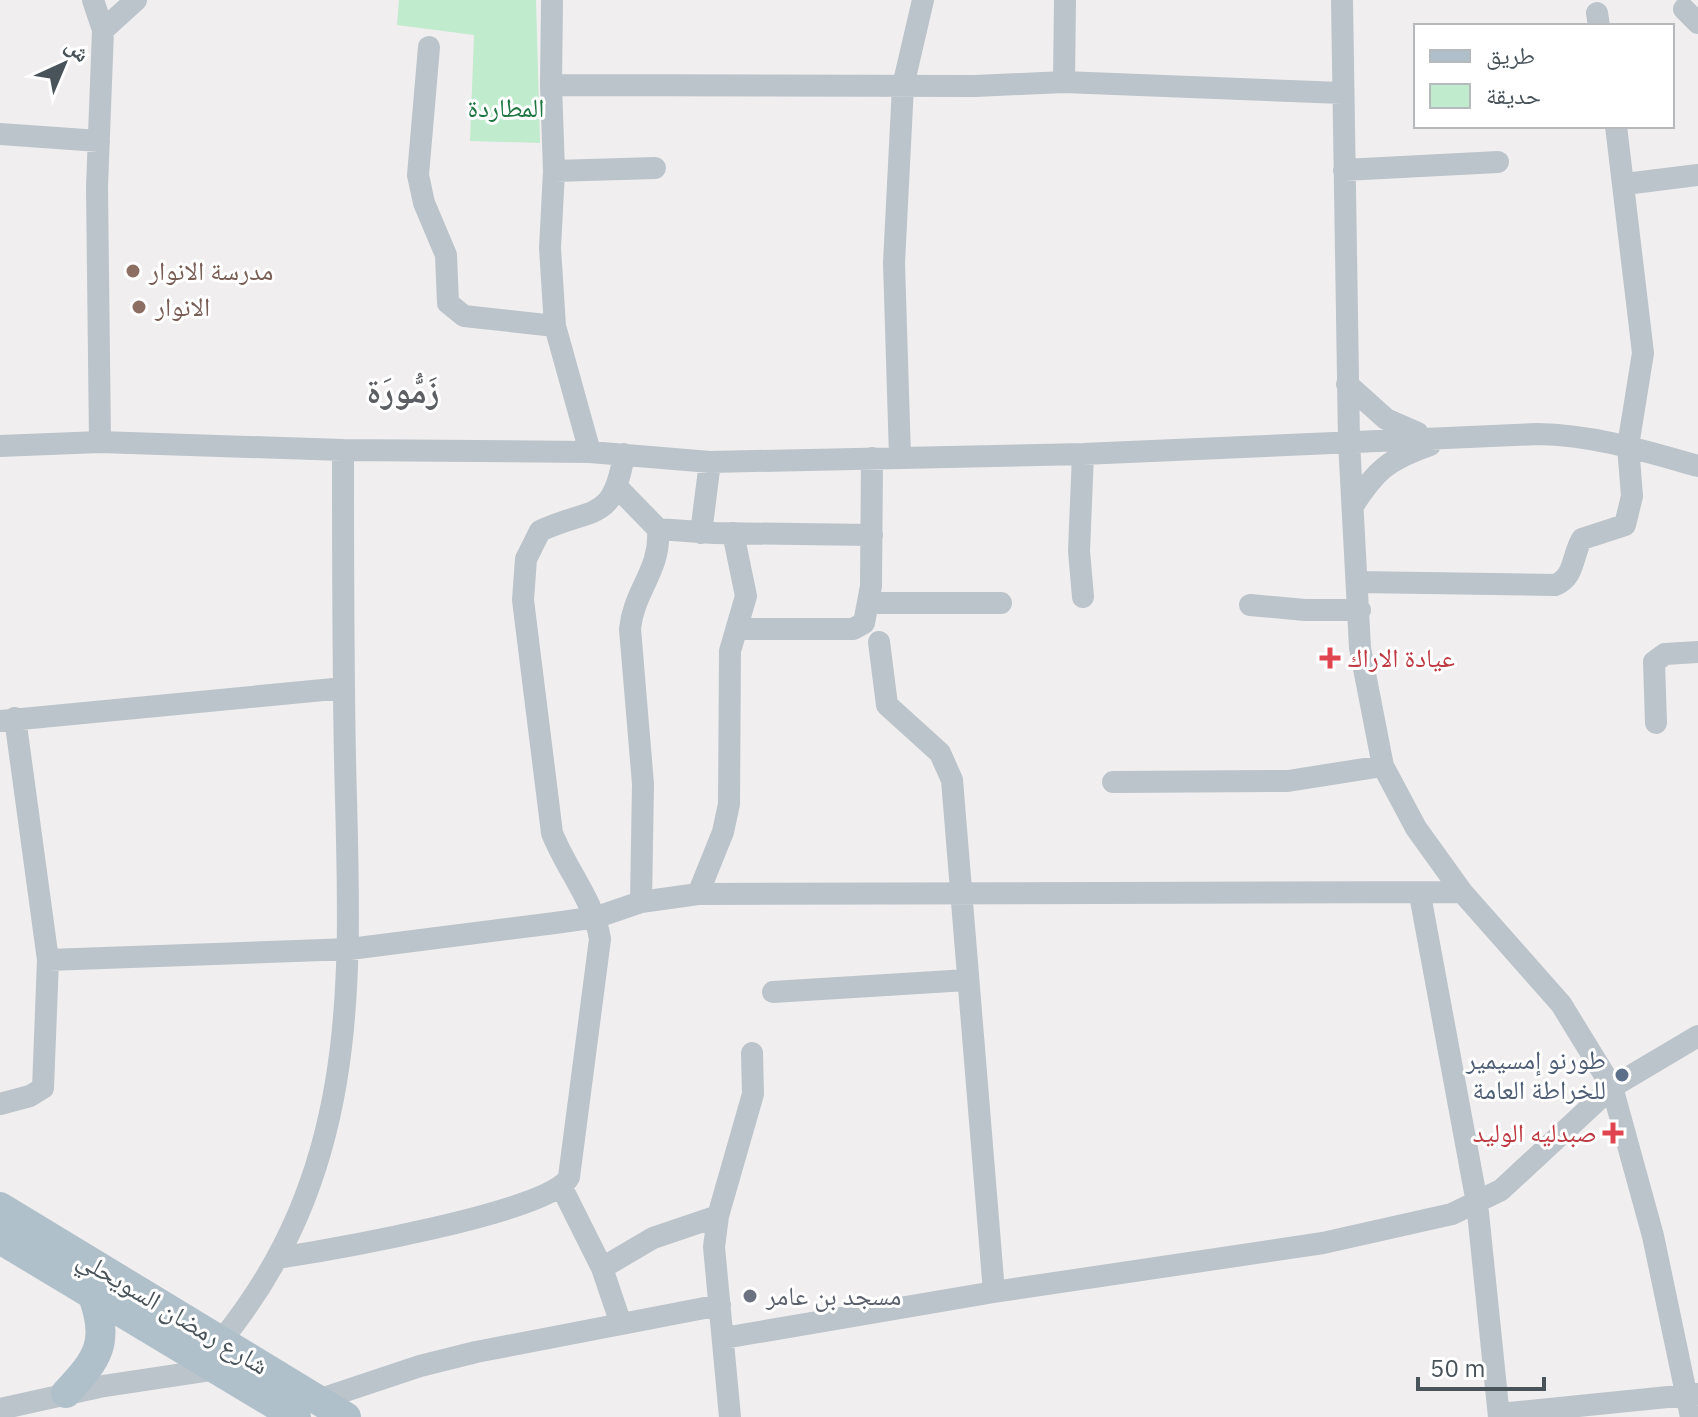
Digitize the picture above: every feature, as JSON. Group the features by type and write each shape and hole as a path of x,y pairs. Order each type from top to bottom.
{"main road":[{"name":"شارع رمضان السويحلي","path":"0,1207 219,1355 307,1409 346,1417"},
{"name":"شارع رمضان السويحلي","path":"0,1239 93,1296 219,1355"},
{"path":"53,1403 91,1366 100,1346 103,1322 93,1296"}],"street":[{"path":"93,0 103,30 99,141 100,442"},
{"path":"103,30 136,0"},
{"path":"552,0 554,171 550,248 555,326 590,452"},
{"path":"900,457 894,263 903,86 923,0"},
{"path":"1064,82 1065,0"},
{"path":"1342,0 1349,441 1366,688 1383,766 1416,828 1462,892 1561,1004 1612,1087 1633,1152 1692,1403 1499,1416 1477,1203 1420,895"},
{"path":"429,47 418,175 424,203 446,255 448,303 464,316 555,326"},
{"path":"551,85 903,86 1064,82 1342,93"},
{"path":"1358,582 1503,587 1564,582 1582,539 1625,525 1632,496 1628,446 1643,353 1616,128"},
{"path":"0,134 99,141"},
{"path":"1344,170 1498,162"},
{"path":"554,171 655,168"},
{"path":"1625,184 1698,175"},
{"path":"1347,384 1386,419 1403,429 1444,437"},
{"path":"0,446 100,442 343,450 590,452 710,462 1083,454 1444,437 1572,435 1628,446 1698,466"},
{"path":"1353,506 1370,480 1387,463 1444,437"},
{"path":"0,1409 53,1403 219,1355 278,1258 311,1178 330,1117 346,1018 350,949 343,450"},
{"path":"278,1258 347,1248 445,1225 562,1188 569,1177 600,951 597,917 563,861 552,833 523,600 526,559 540,531 599,511 618,488 624,454"},
{"path":"1083,454 1079,551 1083,597"},
{"path":"737,629 853,629 864,623 869,603 872,458"},
{"path":"701,533 710,462"},
{"path":"618,488 658,529 660,552 632,606 630,629 643,784 641,902"},
{"path":"658,529 701,533 872,535"},
{"path":"698,894 723,832 729,804 729,672 746,596 733,533"},
{"path":"869,603 1001,603"},
{"path":"1250,605 1305,610 1360,610"},
{"path":"879,642 887,705 940,753 952,780 959,896 994,1292"},
{"path":"1656,723 1654,662 1665,654 1698,652"},
{"path":"0,1104 37,1093 45,1083 48,960 8,719 344,688"},
{"path":"1113,782 1288,781 1383,766"},
{"path":"48,960 350,949 488,934 597,917 641,902 698,894 1420,895 1462,892"},
{"path":"773,992 967,980"},
{"path":"724,1338 994,1292 1323,1243 1414,1224 1477,1203 1523,1172 1612,1087 1697,1038"},
{"path":"730,1417 714,1247 718,1216 753,1094 752,1053"},
{"path":"562,1188 602,1268 621,1324"},
{"path":"602,1268 653,1238 718,1216"},
{"path":"307,1409 420,1366 720,1305"}],"green space":[{"name":"المطاردة","path":"399,0 536,0 540,143 470,141 474,35 397,25"}],"place":[{"name":"مدرسة الانوار","path":"133,271"},
{"name":"الانوار","path":"139,307"},
{"name":"عيادة الاراك","path":"1330,658"},
{"name":"طورنو إمسيمير للخراطة العامة","path":"1622,1075"},
{"name":"صبدليه الوليد","path":"1613,1133"},
{"name":"مسجد بن عامر","path":"750,1296"}],"district":[{"name":"زَمُّورَة","path":"403,391"}]}
